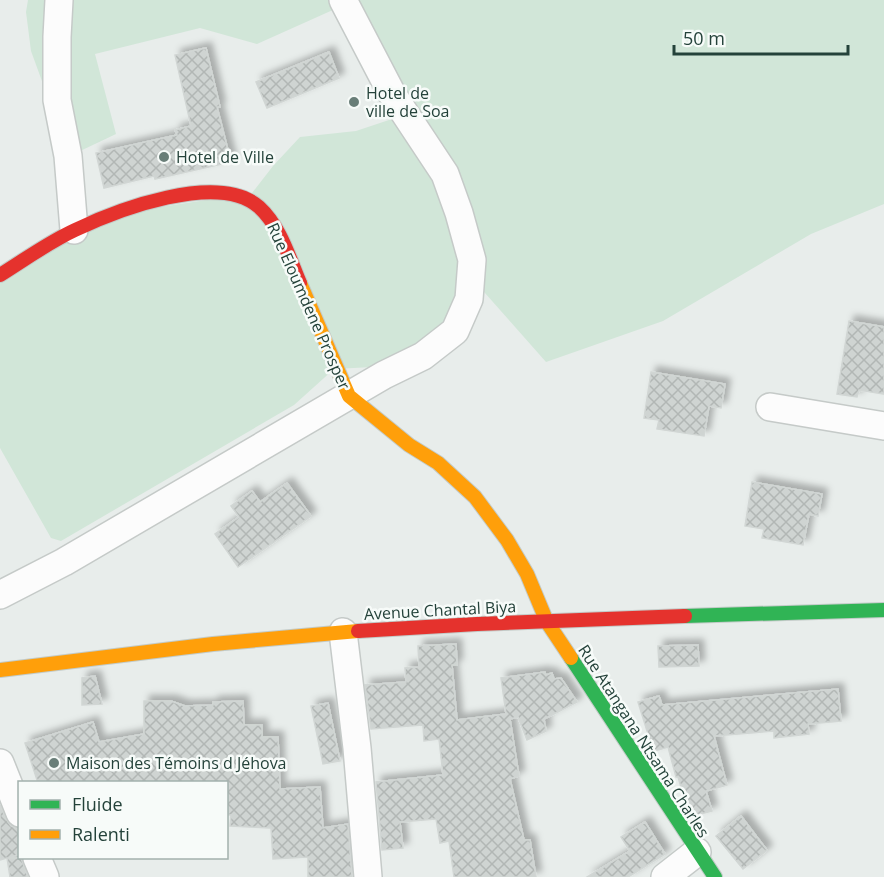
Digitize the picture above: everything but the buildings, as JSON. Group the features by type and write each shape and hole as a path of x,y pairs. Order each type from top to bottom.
{"street":[{"path":"59,0 57,100 68,156 74,230"},
{"path":"343,0 392,94 445,174 472,260 469,299 455,331 423,356 384,375 349,396"},
{"name":"Rue Eloumdene Prosper","path":"0,275 74,230 152,200 205,191 237,196 257,205 274,223 349,396 64,562 0,596"},
{"name":"Rue Atangana Ntsama Charles","path":"349,396 410,445 438,463 475,497 507,540 527,574 547,622 715,877"},
{"path":"770,407 884,426"},
{"name":"Avenue Chantal Biya","path":"0,670 189,645 343,632 884,610"},
{"path":"343,632 357,748 368,877"},
{"path":"0,763 18,808"},
{"path":"664,877 697,852"},
{"path":"37,859 45,877"}],"green space":[{"path":"28,0 884,0 884,204 811,234 663,321 546,362 477,284 463,323 373,367 334,369 294,405 61,541 51,538 0,448 0,271 82,219 252,193 300,137 356,131 404,115 344,5 257,44 200,28 95,54 116,134 76,153 58,125 31,51 26,12"}],"traffic: fast":[{"path":"685,616 884,610"},
{"path":"571,658 715,877"}],"traffic: slow":[{"path":"300,283 349,396 409,445 438,463 475,497 507,540 527,574 547,622 571,658"},
{"path":"0,670 213,644 358,631"}],"traffic: jam":[{"path":"0,275 65,235 116,213 167,198 194,193 219,193 241,197 259,207 273,223 300,283"},
{"path":"358,631 685,616"}],"place":[{"name":"Hotel de ville de Soa","path":"354,102"},
{"name":"Hotel de Ville","path":"164,157"},
{"name":"Maison des Témoins d Jéhova","path":"54,763"}]}
